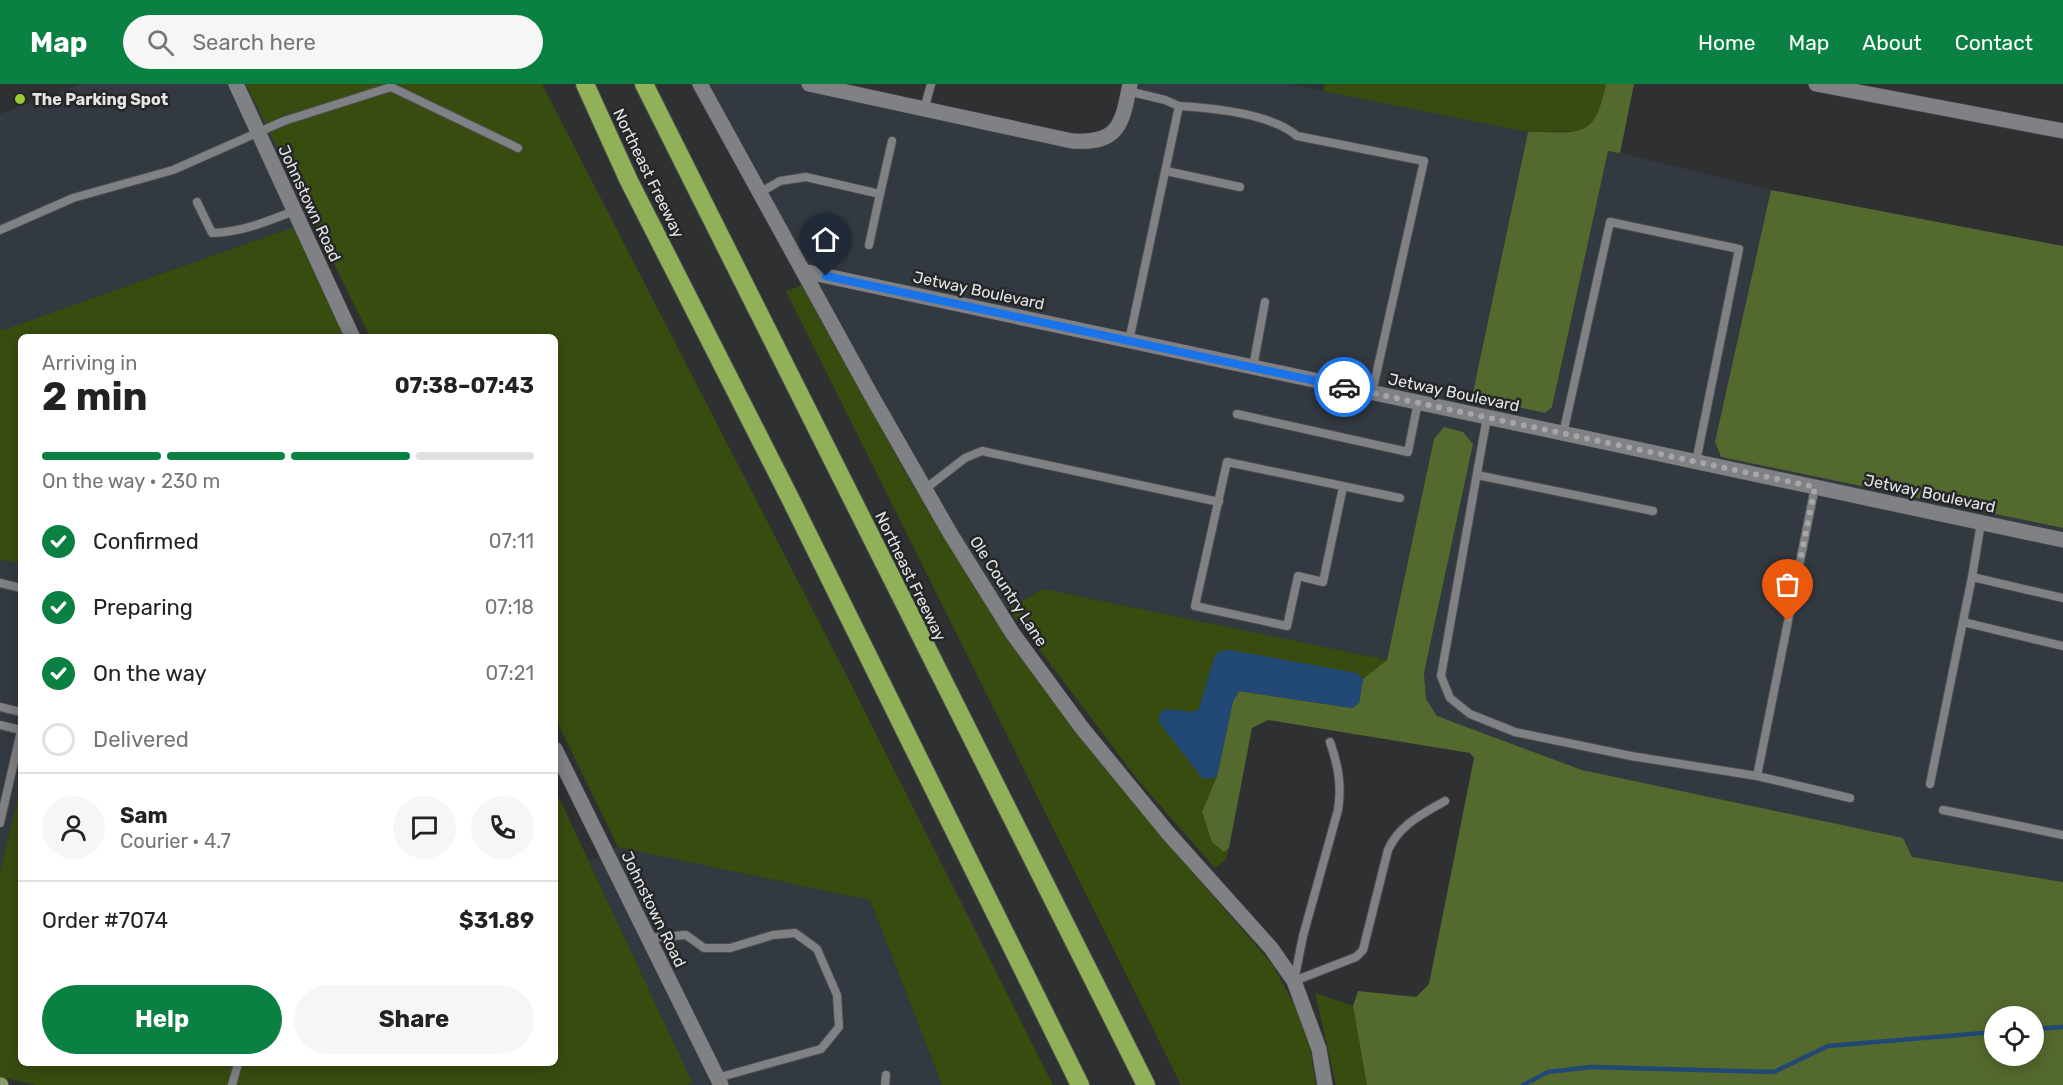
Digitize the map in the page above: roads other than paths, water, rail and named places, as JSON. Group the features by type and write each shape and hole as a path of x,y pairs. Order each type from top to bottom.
{"highway":[{"path":"578,84 630,181"},
{"name":"Northeast Freeway","path":"585,84 630,181 790,498 1080,1085"},
{"name":"Northeast Freeway","path":"644,84 1146,1085"}],"street":[{"name":"Johnstown Road","path":"236,84 351,334"},
{"name":"Ole Country Lane","path":"700,84 924,489 1013,634 1082,728 1168,833 1271,948 1294,981 1319,1049 1325,1085"},
{"path":"809,84 1072,141 1092,142 1116,131 1121,121 1129,87"},
{"path":"1816,84 2063,130"},
{"name":"Jetway Boulevard","path":"803,271 2063,540"},
{"name":"Johnstown Road","path":"558,754 719,1082"}],"lane":[{"path":"924,110 931,84"},
{"path":"0,230 73,198 173,170 284,122 391,87 518,148"},
{"path":"1129,87 1179,106 1211,107 1286,126 1297,136 1424,161 1372,393"},
{"path":"1129,341 1179,106"},
{"path":"869,245 892,141"},
{"path":"1166,171 1240,187"},
{"path":"759,193 780,181 806,177 880,194"},
{"path":"197,202 212,233 246,229 294,211"},
{"path":"1563,434 1610,222 1739,249 1696,462"},
{"path":"1253,367 1265,302"},
{"path":"1237,414 1408,452 1418,402"},
{"path":"1487,417 1441,676 1450,698 1470,714 1515,732 1631,756 1756,776 1850,798"},
{"path":"924,489 965,458 982,451 1219,502"},
{"path":"1343,487 1323,582 1298,576 1287,626 1195,606 1227,462 1400,498"},
{"path":"1477,475 1653,511"},
{"path":"1756,776 1815,487"},
{"path":"1930,784 1981,523"},
{"path":"1972,577 2063,598"},
{"path":"0,583 18,587"},
{"path":"1963,622 2063,645"},
{"path":"0,707 18,711"},
{"path":"0,725 18,729"},
{"path":"1294,981 1303,936 1338,810 1341,790 1337,762 1330,742"},
{"path":"0,823 18,743"},
{"path":"1294,981 1356,957 1363,950 1388,850 1394,836 1413,819 1445,801"},
{"path":"1943,810 2063,835"},
{"path":"648,938 686,934 705,948 730,948 773,935 795,933 818,949 837,995 839,1027 821,1049 719,1082"},
{"path":"232,1085 237,1066"},
{"path":"885,1085 886,1075"}],"water":[{"path":"1230,650 1357,673 1363,679 1359,703 1352,708 1239,691 1233,701 1217,776 1210,779 1202,778 1159,722 1159,715 1165,709 1193,712 1199,709 1214,658 1220,651"}],"waterway":[{"path":"2044,1028 2063,1027"},
{"path":"1523,1085 1548,1072 1591,1067 1774,1072 1828,1046 1984,1033"}],"place":[{"name":"The Parking Spot","path":"20,99"}]}
